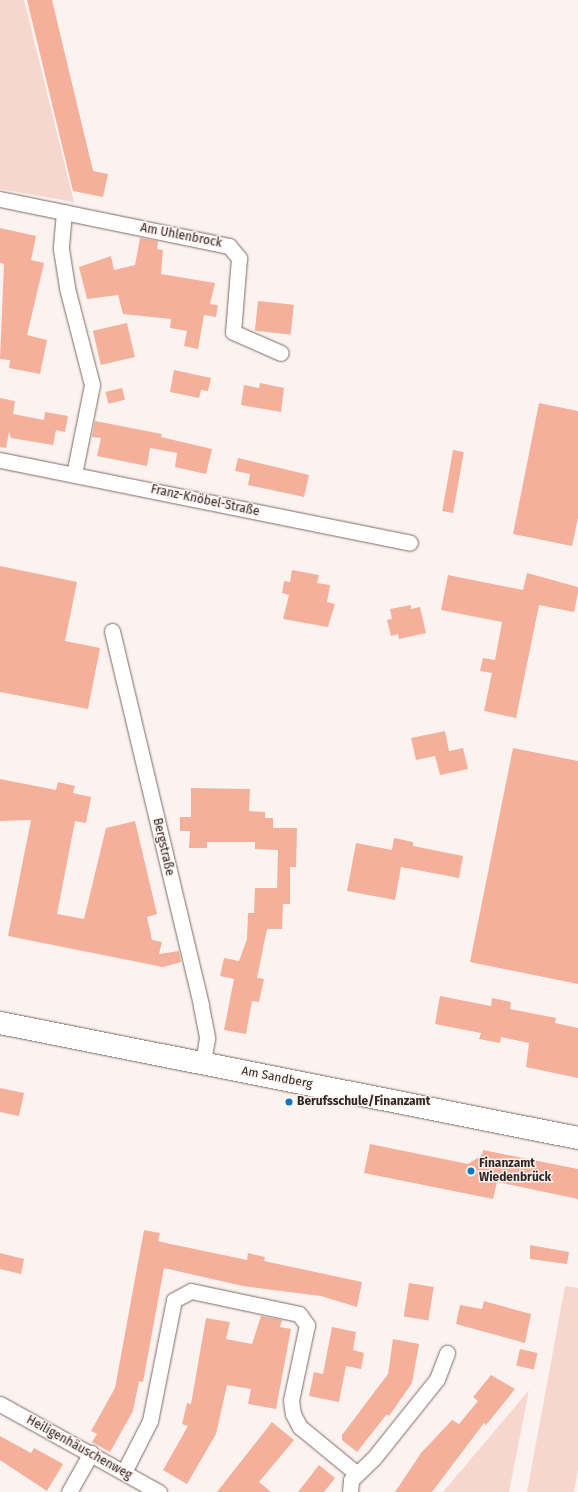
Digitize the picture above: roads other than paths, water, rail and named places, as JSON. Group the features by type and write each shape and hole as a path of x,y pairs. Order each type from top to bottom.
{"main road":[{"name":"Am Sandberg","path":"0,1022 578,1138"}],"street":[{"name":"Am Uhlenbrock","path":"0,199 229,246 239,258 233,332 281,353"},
{"path":"64,212 62,249 67,288 92,385 74,474"},
{"name":"Franz-Knöbel-Straße","path":"0,460 410,543"},
{"name":"Bergstraße","path":"112,631 201,1006 207,1038 203,1063"},
{"path":"124,1472 150,1421 174,1300 190,1291 299,1314 307,1325 291,1400 293,1414 300,1427 356,1473"},
{"path":"350,1492 351,1480 356,1473 373,1459 437,1379 447,1353"},
{"name":"Heiligenhäuschenweg","path":"0,1404 159,1492"},
{"path":"69,1492 91,1453"}],"place":[{"name":"Berufsschule/Finanzamt","path":"289,1102"},
{"name":"Finanzamt Wiedenbrück","path":"471,1171"}]}
